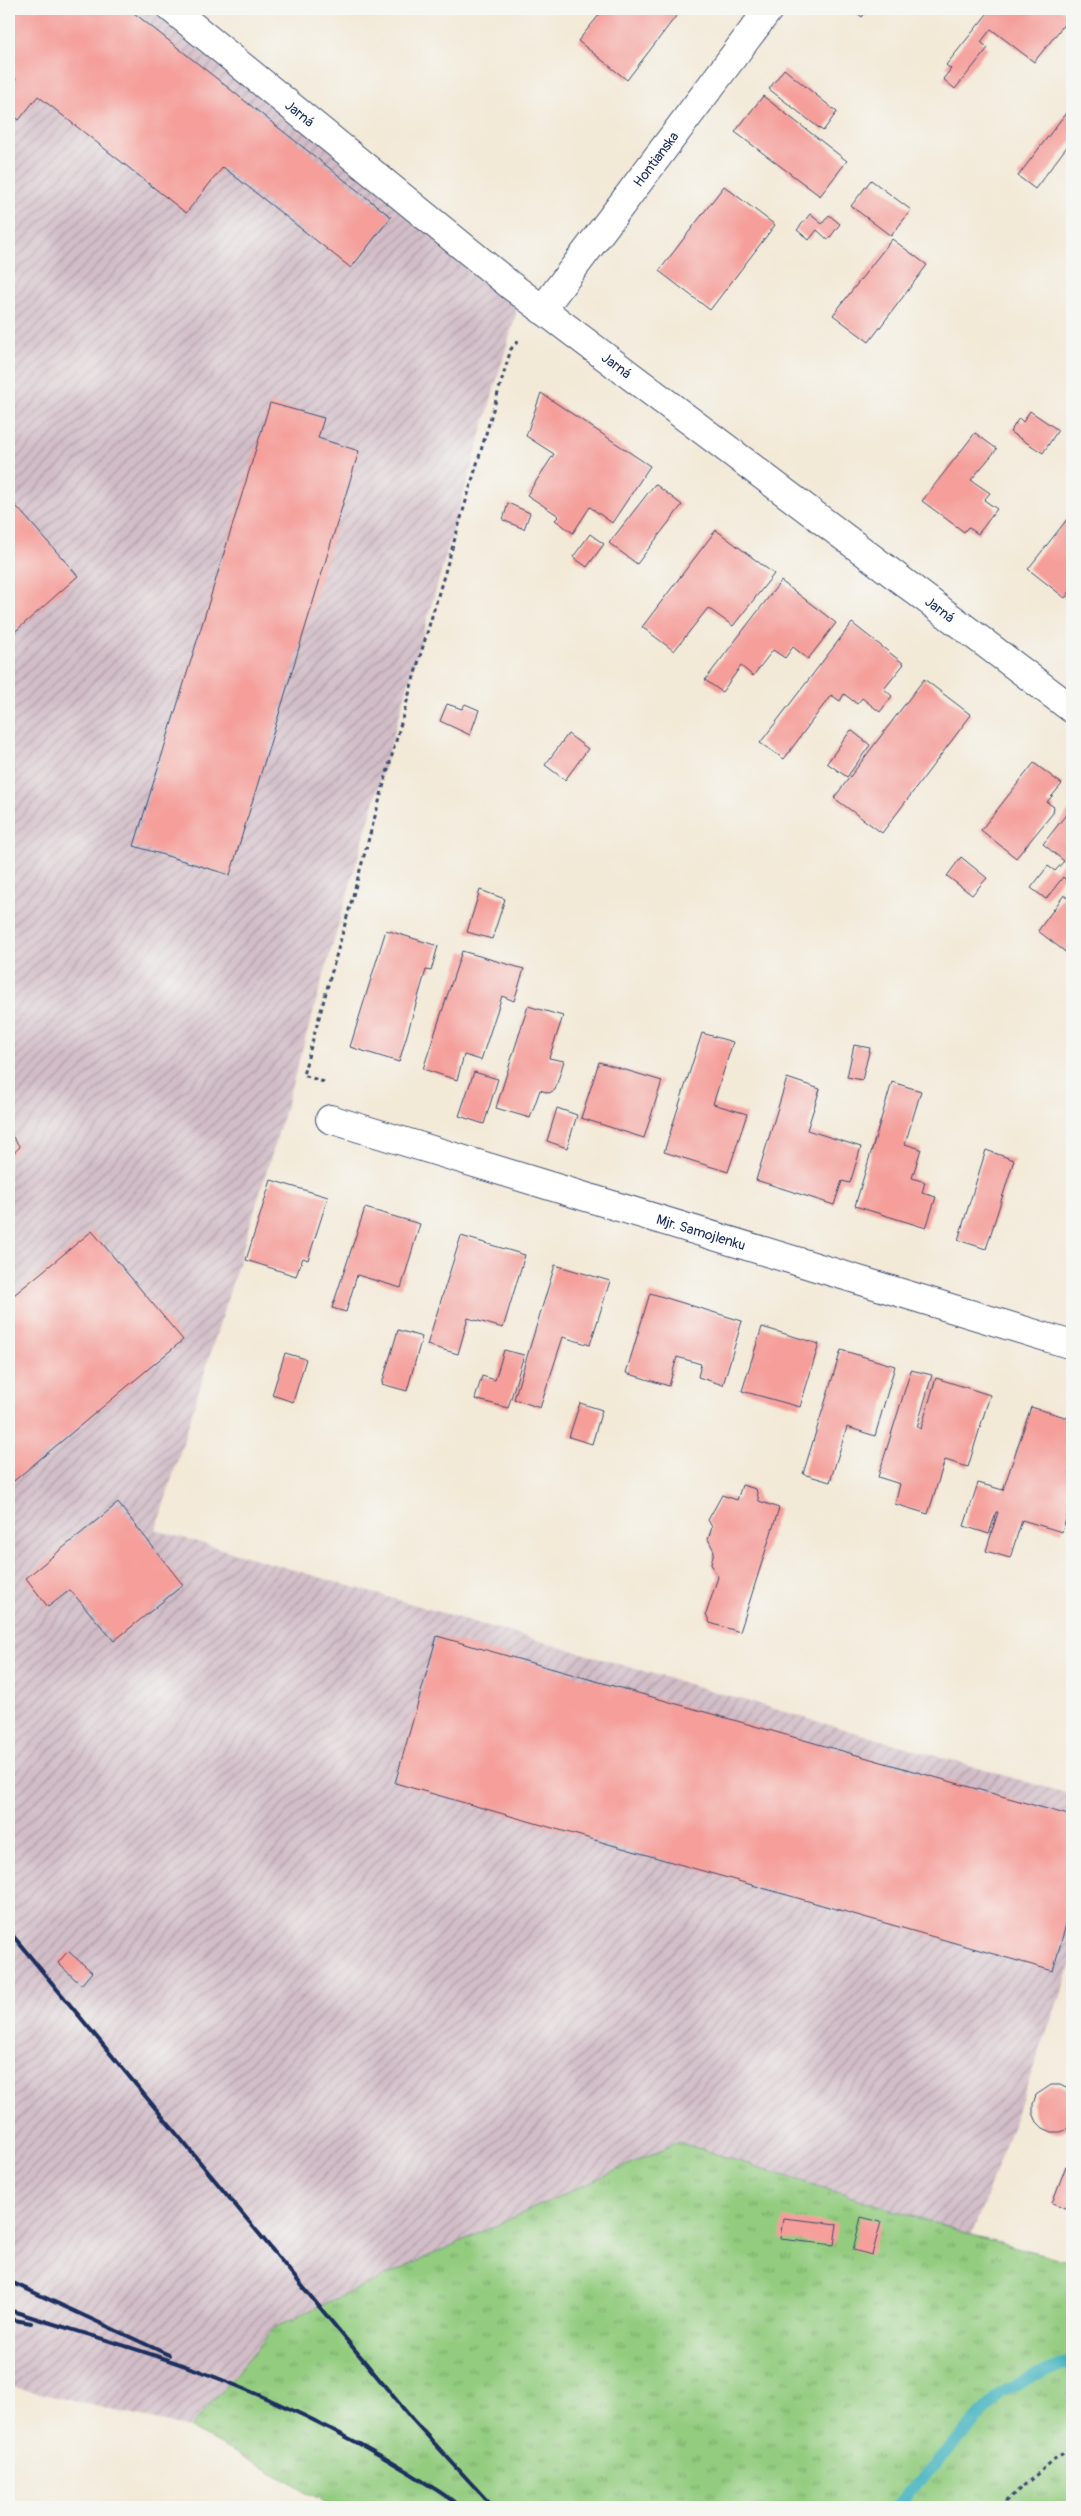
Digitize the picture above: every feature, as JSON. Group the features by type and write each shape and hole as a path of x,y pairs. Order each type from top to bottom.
{"street":[{"name":"Jarná","path":"172,9 542,310 1072,709"},
{"name":"Hontianska","path":"542,310 769,9"},
{"name":"Mjr. Samojlenku","path":"330,1119 1072,1345"}],"path":[{"path":"328,1083 302,1075 411,687 511,349 542,310"},
{"path":"999,2507 1058,2457 1072,2448"}],"shaded area":[{"path":"9,9 172,9 510,285 516,314 271,1157 156,1530 1072,1795 1072,1963 972,2235 678,2142 276,2326 189,2428 9,2386"}],"green space":[{"path":"678,2142 972,2235 1072,2262 1072,2507 334,2507 190,2428 276,2326"}],"building":[{"path":"9,9 129,9 391,217 351,268 223,167 186,213 38,96 19,120 9,112 9,88 16,79 9,74"},
{"path":"604,9 677,9 680,11 627,80 578,41"},
{"path":"852,9 868,9 862,17"},
{"path":"991,9 1061,9 1071,16 1034,62 991,29 981,42 988,48 955,89 943,79 951,69 946,65"},
{"path":"784,69 837,112 823,131 769,89"},
{"path":"763,96 847,161 820,196 735,132"},
{"path":"1072,105 1072,140 1035,189 1018,176"},
{"path":"871,180 911,210 891,236 851,206"},
{"path":"724,186 775,225 710,310 659,271"},
{"path":"810,214 822,224 829,215 840,224 828,240 817,230 809,240 797,230"},
{"path":"892,239 927,265 869,342 833,315"},
{"path":"541,393 650,466 612,523 590,507 573,533 555,520 559,516 527,495 554,454 526,436"},
{"path":"270,403 324,418 318,438 359,451 230,875 134,846"},
{"path":"1030,411 1058,430 1043,453 1010,432 1019,418 1023,422"},
{"path":"975,433 997,449 971,480 990,493 984,500 997,509 978,534 968,527 964,532 922,501"},
{"path":"655,484 682,505 637,564 609,543"},
{"path":"9,498 78,576 9,637"},
{"path":"508,503 530,513 524,529 503,520"},
{"path":"1072,513 1072,589 1065,598 1028,569"},
{"path":"716,530 774,574 733,626 708,608 674,651 642,627"},
{"path":"590,534 604,544 587,567 573,557"},
{"path":"781,581 836,623 808,659 793,647 785,658 773,650 753,676 741,666 722,692 705,680"},
{"path":"852,623 904,664 884,689 892,696 880,712 862,698 857,704 844,694 840,701 831,695 784,759 760,743"},
{"path":"924,679 971,715 882,833 834,798"},
{"path":"447,704 462,709 465,704 479,710 470,735 440,721"},
{"path":"851,730 870,745 847,777 827,763"},
{"path":"568,734 588,749 565,780 545,765"},
{"path":"1034,763 1062,784 1047,802 1054,807 1053,813 1016,858 981,830"},
{"path":"1072,807 1072,886 1063,877 1046,899 1031,888 1048,866 1055,871 1064,861 1043,844"},
{"path":"961,857 987,878 972,895 947,876"},
{"path":"480,890 505,899 492,939 467,932"},
{"path":"1064,895 1072,901 1072,957 1038,931"},
{"path":"386,930 438,946 431,971 426,970 399,1062 350,1047"},
{"path":"462,951 524,969 514,1001 502,996 481,1060 464,1055 457,1080 423,1069"},
{"path":"528,1006 563,1016 549,1058 564,1061 555,1090 549,1093 540,1090 530,1118 496,1108"},
{"path":"702,1033 733,1042 713,1104 747,1114 728,1172 664,1152"},
{"path":"854,1045 870,1048 862,1080 847,1077"},
{"path":"599,1062 662,1081 644,1138 581,1118"},
{"path":"474,1072 498,1079 484,1124 459,1116"},
{"path":"787,1078 820,1089 807,1130 861,1147 850,1183 842,1181 834,1205 756,1180"},
{"path":"892,1082 921,1091 905,1144 921,1149 912,1178 925,1182 922,1193 936,1197 926,1228 855,1206"},
{"path":"557,1108 577,1115 567,1148 547,1141"},
{"path":"9,1132 20,1147 9,1157"},
{"path":"986,1150 1014,1160 986,1249 958,1240"},
{"path":"271,1180 328,1197 308,1260 303,1258 296,1276 246,1260"},
{"path":"365,1208 420,1224 401,1288 357,1275 346,1312 332,1308"},
{"path":"92,1231 183,1340 9,1485 9,1299"},
{"path":"461,1236 525,1255 503,1328 468,1318 458,1354 427,1345"},
{"path":"555,1265 610,1281 590,1345 563,1337 540,1408 514,1399"},
{"path":"650,1293 742,1321 723,1385 698,1377 701,1364 677,1357 669,1386 626,1373"},
{"path":"762,1327 819,1344 800,1407 742,1391"},
{"path":"398,1330 422,1337 407,1391 382,1384"},
{"path":"504,1350 524,1355 508,1408 475,1399 482,1376 495,1380"},
{"path":"841,1350 895,1366 875,1436 847,1427 830,1482 803,1474"},
{"path":"285,1353 306,1359 293,1402 272,1395"},
{"path":"911,1370 932,1375 917,1427 921,1429 936,1378 990,1395 968,1467 945,1460 928,1514 895,1504 900,1484 878,1477"},
{"path":"580,1403 602,1410 592,1444 569,1437"},
{"path":"1031,1407 1072,1419 1070,1474 1072,1475 1072,1500 1062,1532 1022,1520 1010,1558 986,1551 998,1512 996,1512 989,1534 964,1526 978,1483 1003,1490"},
{"path":"742,1485 756,1489 759,1501 779,1508 740,1632 710,1623 706,1614 718,1577 711,1564 714,1551 708,1539 712,1527 708,1520 722,1495 737,1500"},
{"path":"118,1503 183,1585 114,1641 70,1590 48,1607 26,1578"},
{"path":"437,1636 1072,1816 1072,1903 1053,1971 395,1783"},
{"path":"68,1951 92,1972 81,1985 58,1963"},
{"path":"1051,2085 1060,2085 1072,2091 1072,2126 1061,2132 1052,2132 1043,2128 1037,2122 1033,2113 1036,2095"},
{"path":"1066,2166 1072,2168 1072,2210 1052,2203"},
{"path":"861,2217 881,2222 872,2255 853,2250"},
{"path":"783,2218 837,2224 834,2245 780,2239"}],"waterway":[{"path":"896,2507 1002,2392 1035,2375 1072,2361"}],"railway":[{"path":"9,1931 412,2419 493,2507"},
{"path":"9,2281 169,2355"},
{"path":"9,2310 172,2361 287,2407 376,2453 462,2507"},
{"path":"9,2319 31,2323"}]}
